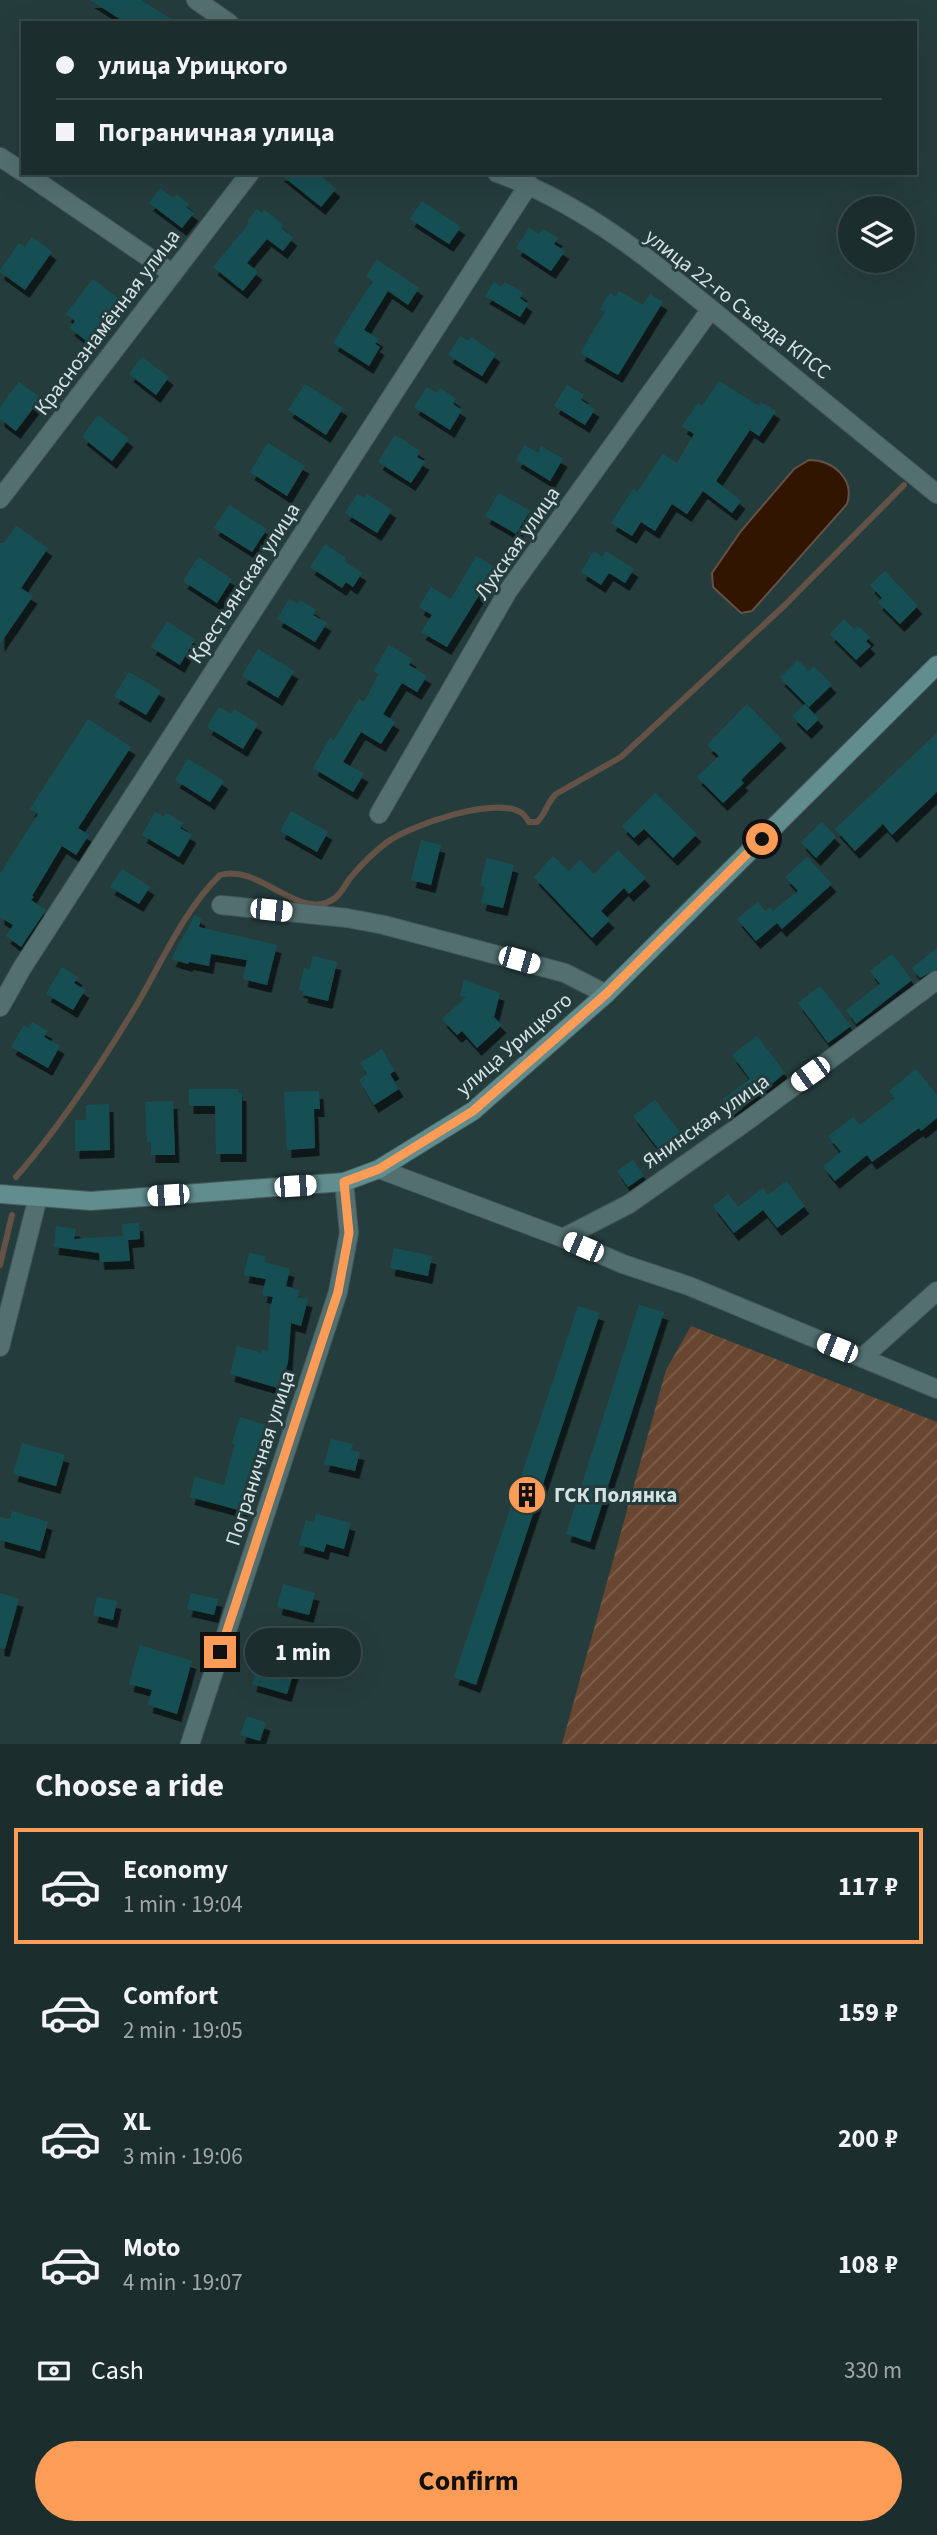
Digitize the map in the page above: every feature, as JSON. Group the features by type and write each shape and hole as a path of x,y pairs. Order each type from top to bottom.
{"main road":[{"name":"улица Урицкого","path":"0,1194 91,1200 344,1182 379,1169 473,1111 606,994 937,665"}],"street":[{"path":"196,0 226,21"},
{"path":"0,157 21,171"},
{"path":"27,175 173,274"},
{"name":"Краснознамённая улица","path":"0,499 248,175"},
{"name":"улица 22-го Съезда КПСС","path":"503,175 529,184 649,260 937,494"},
{"name":"Крестьянская улица","path":"0,1007 30,956 529,184"},
{"name":"Лухская улица","path":"379,814 508,591 711,309"},
{"path":"221,905 347,918 384,925 565,973 606,994"},
{"name":"Янинская улица","path":"563,1238 629,1204 747,1121 937,980"},
{"path":"379,1169 563,1238 624,1264 689,1286 937,1389"},
{"name":"Пограничная улица","path":"190,1744 338,1292 349,1233 344,1182"},
{"path":"0,1347 38,1198"},
{"path":"862,1358 937,1291"}],"shaded area":[{"path":"809,460 826,463 840,473 848,487 847,504 752,611 741,613 713,587 712,573 741,531 794,469"},
{"path":"691,1326 937,1422 937,1744 562,1744 666,1370"}],"building":[{"path":"90,0 141,0 174,21 123,21"},
{"path":"281,175 319,175 336,189 321,207"},
{"path":"160,188 173,198 176,194 189,204 186,207 194,213 182,228 149,203"},
{"path":"422,201 461,227 449,244 410,219"},
{"path":"257,209 271,215 293,238 283,251 267,239 247,263 258,272 243,291 213,267 249,224 247,222"},
{"path":"529,228 539,234 543,229 558,238 554,244 565,251 551,271 516,248"},
{"path":"32,237 52,252 25,290 0,270 19,243 25,247"},
{"path":"377,260 419,288 408,305 388,291 364,330 379,339 375,344 380,347 369,366 333,343 373,281 366,276"},
{"path":"93,279 122,301 90,344 70,328 75,321 66,314"},
{"path":"494,282 501,287 505,282 523,293 520,298 528,304 520,317 485,296"},
{"path":"619,291 643,305 650,294 663,302 618,375 580,353 605,312 600,309 610,293 616,297"},
{"path":"460,336 468,341 471,337 496,354 482,376 448,355"},
{"path":"142,357 169,377 156,395 129,374"},
{"path":"719,381 759,406 761,402 776,411 759,436 750,430 716,481 741,501 732,513 703,491 687,514 672,504 655,531 641,522 632,536 611,523 633,489 637,492 663,454 677,463 694,434 682,426 698,403 702,406"},
{"path":"19,382 41,398 16,431 0,419 0,407"},
{"path":"305,384 343,408 326,435 288,410"},
{"path":"567,385 584,395 581,400 595,409 585,425 554,406"},
{"path":"427,387 437,393 440,388 456,399 453,404 462,410 450,430 414,407"},
{"path":"98,415 129,439 112,461 82,437"},
{"path":"395,435 420,451 417,457 425,462 411,483 378,462"},
{"path":"268,443 305,466 287,496 250,472"},
{"path":"525,445 538,453 541,446 563,459 550,481 516,460"},
{"path":"499,493 530,511 516,534 485,516"},
{"path":"357,494 364,498 367,494 392,510 377,533 345,513"},
{"path":"229,505 267,529 252,552 214,528"},
{"path":"16,526 48,548 21,588 33,596 0,644 0,543 4,543"},
{"path":"325,544 362,573 353,587 346,582 342,588 310,567"},
{"path":"594,551 602,557 606,551 634,569 625,583 609,573 601,585 581,572"},
{"path":"476,556 496,568 447,647 421,632 432,615 419,607 431,587 451,599"},
{"path":"198,557 232,579 217,603 183,581"},
{"path":"885,571 918,606 900,624 878,602 882,598 870,585"},
{"path":"289,599 297,604 300,600 316,610 313,615 327,623 315,642 277,619"},
{"path":"844,619 854,629 858,626 870,637 866,641 871,646 856,660 830,634"},
{"path":"167,622 195,639 180,665 151,647"},
{"path":"389,645 412,659 409,665 427,676 417,692 402,683 383,714 395,722 381,744 361,732 343,762 364,774 353,792 313,768 330,738 334,740 359,699 364,702 379,674 373,671"},
{"path":"258,649 294,671 278,698 242,676"},
{"path":"798,660 809,671 814,666 832,685 809,707 780,678"},
{"path":"129,672 161,691 146,715 114,696"},
{"path":"747,704 782,740 741,780 744,783 723,803 697,777 719,756 707,745"},
{"path":"805,704 819,719 807,731 792,716"},
{"path":"219,707 231,714 234,709 258,724 243,749 207,727"},
{"path":"88,719 131,747 78,828 89,835 76,855 62,846 32,896 34,897 31,900 46,910 21,947 6,936 13,925 0,917 0,874 38,814 30,809"},
{"path":"937,733 937,792 892,835 883,824 855,851 835,829"},
{"path":"188,759 224,781 210,802 175,780"},
{"path":"655,793 697,834 673,858 644,829 634,838 622,826"},
{"path":"291,811 328,832 317,852 280,831"},
{"path":"155,812 164,817 166,813 183,823 180,828 192,835 179,857 142,835"},
{"path":"822,822 836,837 816,858 801,842"},
{"path":"421,840 441,845 431,885 411,880"},
{"path":"618,850 646,878 629,894 624,888 601,911 610,920 592,938 534,877 553,856 569,871 580,860 594,874"},
{"path":"807,857 832,884 782,929 777,923 756,941 737,919 758,902 765,911 770,908 773,911 798,891 785,877"},
{"path":"487,858 514,865 503,908 481,903 485,887 480,885"},
{"path":"122,869 150,887 139,904 110,887"},
{"path":"195,915 201,918 199,927 277,945 267,985 243,979 247,960 211,954 209,966 171,959"},
{"path":"937,948 937,969 920,978 912,968"},
{"path":"892,954 912,980 856,1024 846,1010 880,984 870,971"},
{"path":"313,956 337,962 328,1001 303,995 304,991 299,990 304,968 310,969"},
{"path":"62,967 78,977 74,983 85,990 73,1010 46,994"},
{"path":"464,980 500,993 494,1017 502,1025 477,1048 462,1031 457,1035 442,1019 466,997 460,996"},
{"path":"820,986 851,1026 828,1043 798,1003"},
{"path":"32,1022 48,1031 44,1037 60,1046 48,1068 11,1047 24,1025 29,1028"},
{"path":"757,1036 785,1073 734,1115 722,1100 750,1079 732,1055"},
{"path":"382,1049 395,1071 390,1074 399,1089 374,1105 359,1080 367,1074 360,1063"},
{"path":"916,1069 937,1095 937,1118 872,1162 867,1155 835,1181 823,1166 841,1152 828,1136 853,1117 860,1125 895,1098 889,1091"},
{"path":"189,1089 238,1089 238,1093 242,1093 242,1154 216,1154 215,1106 189,1106"},
{"path":"319,1091 320,1109 314,1109 315,1148 287,1150 284,1092"},
{"path":"655,1100 682,1135 660,1151 633,1116"},
{"path":"173,1101 175,1155 151,1155 151,1142 147,1142 145,1102"},
{"path":"109,1104 110,1150 75,1151 75,1120 86,1120 86,1105"},
{"path":"633,1160 644,1176 628,1187 617,1171"},
{"path":"786,1181 805,1206 777,1228 763,1210 734,1233 713,1206 728,1194 738,1207 763,1188 768,1195"},
{"path":"139,1223 140,1239 128,1240 130,1261 100,1262 99,1253 54,1247 56,1226 76,1229 74,1239 123,1236 122,1224"},
{"path":"394,1248 432,1256 428,1276 390,1268"},
{"path":"249,1253 265,1256 264,1262 290,1269 286,1286 299,1290 298,1297 308,1299 301,1326 291,1323 288,1362 281,1389 230,1374 237,1346 261,1353 263,1349 268,1351 273,1297 262,1295 266,1279 244,1275"},
{"name":"ГСК Полянка","path":"639,1305 664,1312 590,1542 566,1534"},
{"name":"ГСК Полянка","path":"578,1306 600,1313 476,1685 454,1677"},
{"path":"240,1417 265,1425 242,1511 190,1497 195,1477 224,1485"},
{"path":"331,1439 353,1444 351,1450 360,1452 355,1471 324,1464"},
{"path":"22,1443 65,1455 56,1486 13,1474"},
{"path":"12,1511 48,1522 40,1551 0,1540 0,1517 10,1519"},
{"path":"316,1514 351,1523 344,1549 326,1544 324,1552 299,1545 306,1520 314,1523"},
{"path":"283,1584 315,1593 309,1615 277,1607"},
{"path":"0,1593 19,1599 5,1649 0,1648"},
{"path":"191,1593 218,1599 214,1615 187,1609"},
{"path":"97,1597 117,1601 113,1620 93,1615"},
{"path":"140,1645 192,1661 177,1714 148,1705 152,1690 129,1684"},
{"path":"260,1654 296,1665 287,1694 252,1684"},
{"path":"247,1716 266,1723 260,1741 240,1735"}],"waterway":[{"path":"16,1177 81,1092 139,1001 185,919 220,875 250,877 294,899 308,904 322,904 335,898 359,868 386,843 413,828 453,815 494,808 511,809 523,814 529,822 537,822 556,794 621,757 784,606 904,485"},
{"path":"0,1265 12,1215"}],"place":[{"name":"ГСК Полянка","path":"527,1495"}],"route":[{"path":"220,1652 338,1292 349,1233 344,1182 379,1169 473,1111 606,994 762,839"}]}
